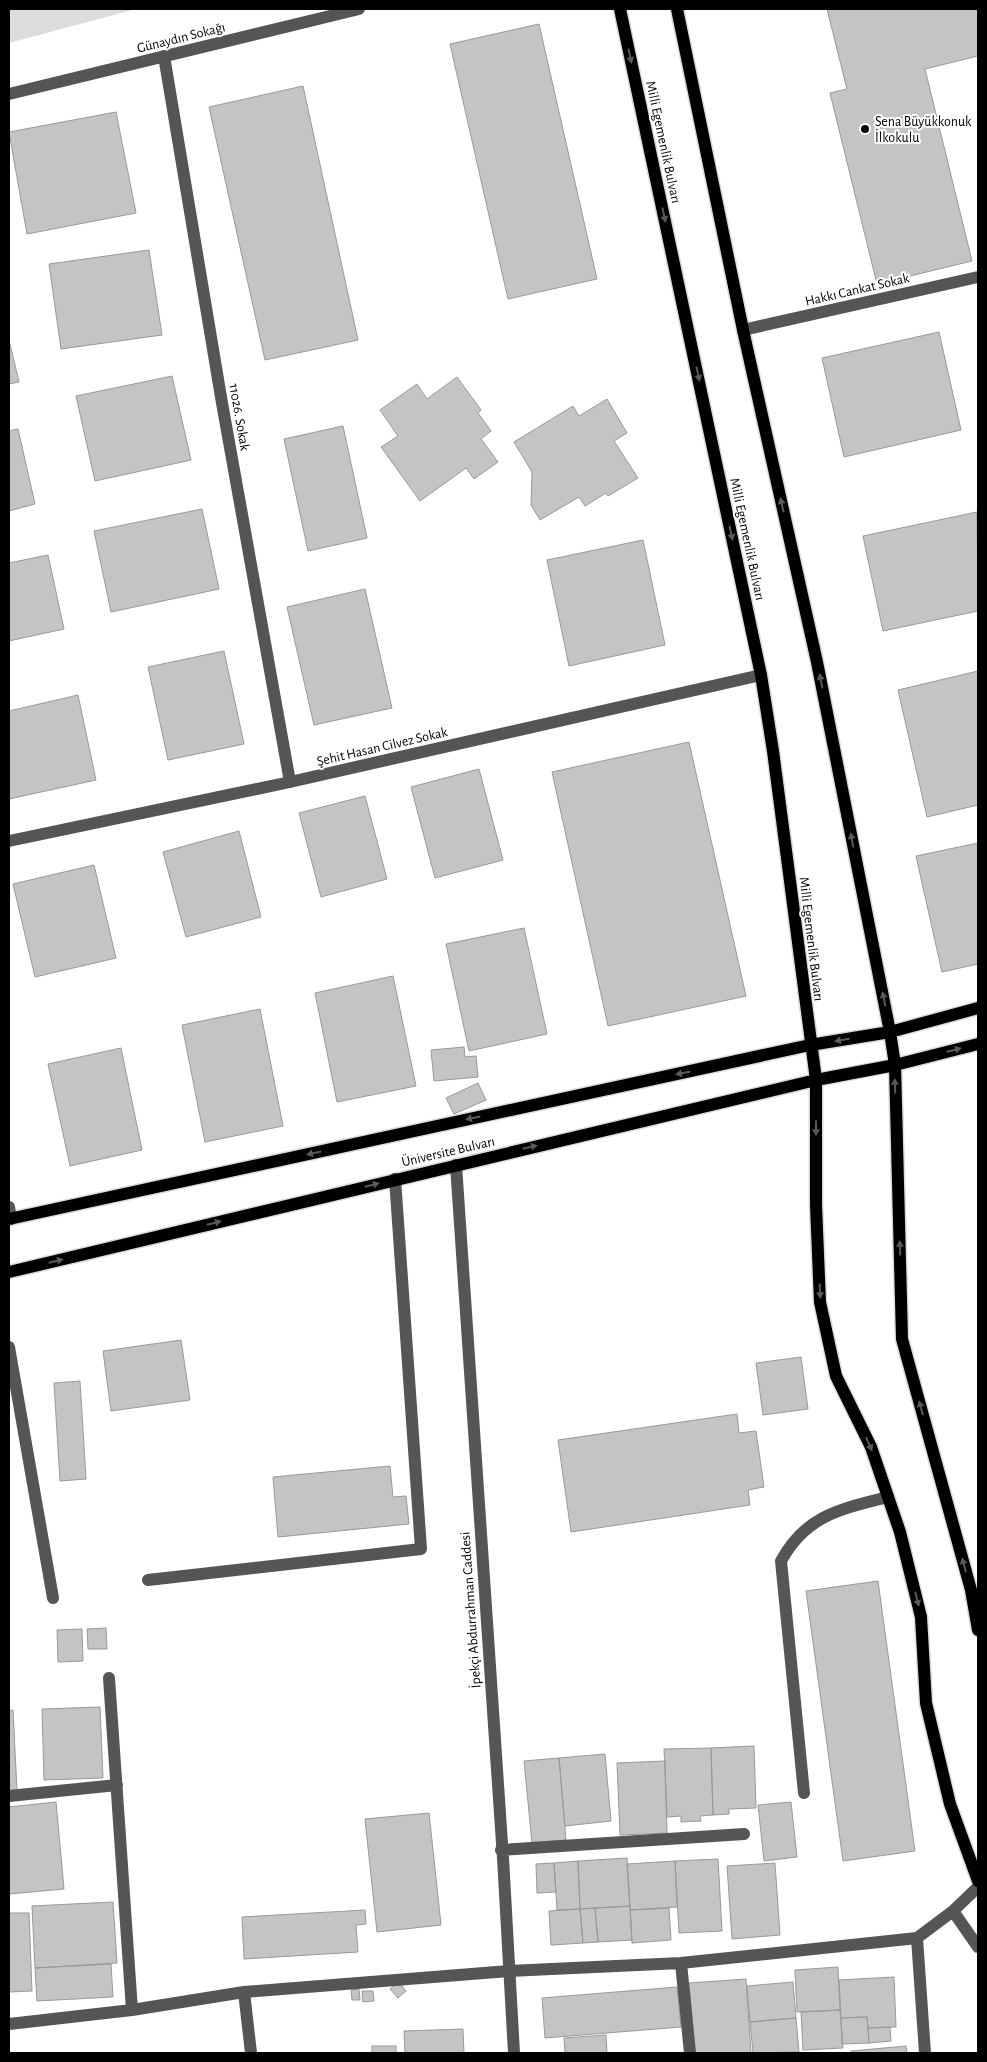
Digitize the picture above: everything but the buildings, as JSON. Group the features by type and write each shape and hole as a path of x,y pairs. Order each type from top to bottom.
{"main road":[{"name":"Milli Egemenlik Bulvarı","path":"620,9 761,675 773,751 816,1080 816,1205 820,1302 836,1376 871,1447 900,1532 922,1617 926,1702 950,1804 978,1881"},
{"path":"677,9 743,330 817,662 890,1032 895,1065 902,1339 971,1590 978,1630"},
{"name":"Üniversite Bulvarı","path":"10,1215 810,1045 890,1032 978,1008"},
{"name":"Üniversite Bulvarı","path":"9,1272 395,1179 816,1080 895,1065 978,1044"}],"street":[{"name":"Günaydın Sokağı","path":"9,94 360,9"},
{"name":"11026. Sokak","path":"164,56 224,413 290,782"},
{"name":"Hakkı Cankat Sokak","path":"743,330 978,277"},
{"name":"Şehit Hasan Cilvez Sokak","path":"9,841 290,782 761,675"},
{"name":"İpekçi Abdurrahman Caddesi","path":"456,1165 514,2053"},
{"path":"148,1580 421,1548 395,1179"},
{"path":"9,1347 53,1598"},
{"path":"804,1793 781,1561 788,1547 798,1535 828,1514 847,1507 888,1498"},
{"path":"110,1678 132,2010"},
{"path":"9,1796 116,1784"},
{"path":"501,1850 744,1834"},
{"path":"9,2024 132,2010 244,1992 509,1972 681,1963 917,1938 953,1911 978,1887"},
{"path":"953,1911 978,1947"},
{"path":"917,1938 925,2053"},
{"path":"681,1963 690,2053"},
{"path":"244,1992 251,2053"}],"shaded area":[{"path":"9,9 136,9 9,43"}],"place":[{"name":"Sena Büyükkonuk İlkokulu","path":"865,129"}]}
